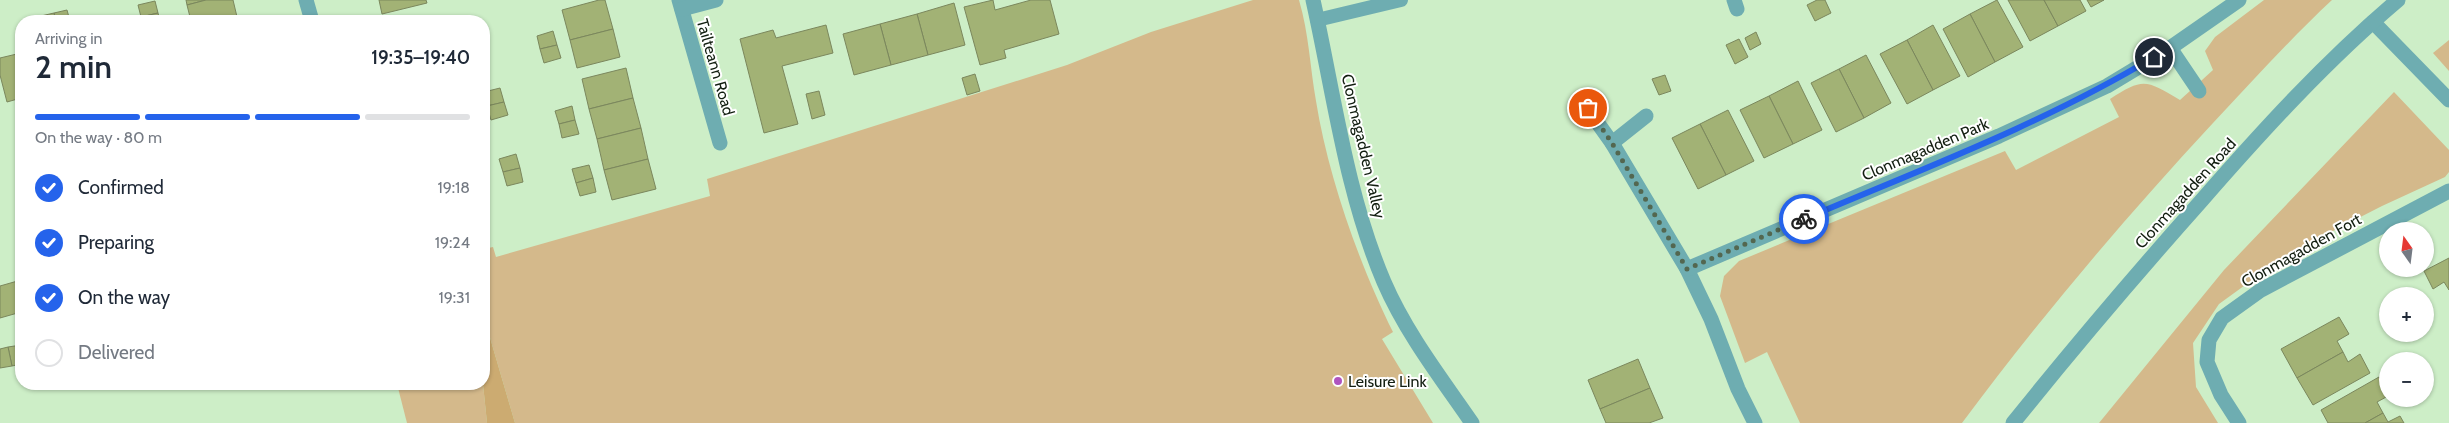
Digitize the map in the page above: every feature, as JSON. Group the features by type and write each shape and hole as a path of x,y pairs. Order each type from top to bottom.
{"street":[{"path":"306,0 310,15"},
{"path":"680,4 716,0"},
{"name":"Clonmagadden Valley","path":"1313,0 1355,197 1384,282 1412,335 1472,423"},
{"name":"Clonmagadden Park","path":"1687,269 1999,136 2108,86 2170,48 2239,0"},
{"name":"Clonmagadden Road","path":"2013,423 2121,291 2261,133 2373,22 2398,0"},
{"name":"Tailteann Road","path":"680,4 720,143"},
{"path":"2373,22 2449,100"},
{"path":"2170,48 2199,91"},
{"path":"1588,108 1612,143 1687,269 1711,319 1738,389 1755,423"},
{"path":"1612,143 1646,116"},
{"name":"Clonmagadden Fort","path":"2239,423 2221,395 2207,362 2209,340 2222,318 2261,290 2449,190"}],"lane":[{"path":"1317,20 1401,0"}],"shaded area":[{"path":"1253,0 1299,0 1305,25 1321,130 1328,159 1357,249 1380,306 1393,332 1382,339 1433,423 515,423 490,338 490,248 493,247 496,257 710,196 707,179 1067,65 1151,32"},
{"path":"2264,0 2332,0 2271,61 2147,196 2052,307 1962,423 1800,423 1767,352 1745,363 1720,296 1724,276 1739,261 2005,151 2016,170 2119,117 2110,99 2138,84 2152,85 2160,88 2180,100 2213,70 2205,51 2215,37"},
{"path":"2449,40 2449,71 2433,53"},
{"path":"2394,92 2449,150 2449,172 2445,177 2382,206 2288,254 2219,304 2193,343 2196,387 2218,423 2099,423 2224,270"},
{"path":"490,338 515,423 487,423 484,390 490,390"},
{"path":"399,390 484,390 487,423 407,423"}],"building":[{"path":"186,0 206,0 187,5"},
{"path":"206,0 233,0 237,15 190,15 187,5"},
{"path":"379,0 426,0 427,3 382,14"},
{"path":"605,0 613,29 570,40 562,10"},
{"path":"993,0 995,10 1031,0 1050,0 1059,34 1004,50 1006,58 980,65 964,7"},
{"path":"1817,0 1825,0 1831,13 1815,21 1807,5"},
{"path":"1997,0 2023,47 1995,62 1970,14"},
{"path":"2008,0 2044,0 2058,26 2030,41"},
{"path":"2044,0 2080,0 2086,11 2058,26"},
{"path":"2087,0 2104,0 2091,7"},
{"path":"155,1 158,13 140,15 138,5"},
{"path":"954,3 965,45 928,55 917,14"},
{"path":"67,10 68,15 54,15 54,13"},
{"path":"917,14 928,55 891,65 880,24"},
{"path":"1970,14 1995,62 1968,77 1943,29"},
{"path":"880,24 891,65 854,75 843,34"},
{"path":"826,25 833,53 782,66 798,124 764,133 740,39 773,30 776,38"},
{"path":"1933,25 1960,76 1933,90 1907,40"},
{"path":"613,29 620,57 577,68 570,40"},
{"path":"553,31 557,45 540,49 537,36"},
{"path":"1756,32 1761,44 1750,50 1745,38"},
{"path":"1739,39 1748,57 1735,64 1726,45"},
{"path":"1907,40 1933,90 1907,104 1880,54"},
{"path":"557,45 561,58 544,63 540,49"},
{"path":"15,54 15,100 7,102 0,75 0,58"},
{"path":"1866,55 1891,103 1864,118 1839,69"},
{"path":"626,68 633,98 589,109 582,79"},
{"path":"1839,69 1864,118 1836,132 1811,83"},
{"path":"975,74 980,91 967,95 962,78"},
{"path":"1665,75 1671,91 1659,95 1652,79"},
{"path":"1798,81 1822,130 1793,144 1769,96"},
{"path":"500,88 504,102 490,105 490,90"},
{"path":"819,91 825,115 812,119 806,94"},
{"path":"1769,96 1793,144 1764,158 1740,110"},
{"path":"633,98 641,128 597,139 589,109"},
{"path":"504,102 508,115 491,120 490,105"},
{"path":"572,106 575,120 559,124 555,111"},
{"path":"1728,110 1754,161 1726,175 1700,124"},
{"path":"575,120 579,134 562,138 559,124"},
{"path":"1700,124 1726,175 1698,189 1672,138"},
{"path":"641,128 648,159 604,170 597,139"},
{"path":"516,154 520,168 503,172 499,159"},
{"path":"648,159 656,189 612,200 604,170"},
{"path":"589,165 593,178 576,183 572,169"},
{"path":"520,168 523,182 507,186 503,172"},
{"path":"593,178 596,192 580,196 576,183"},
{"path":"2449,258 2449,290 2444,282 2434,288 2432,287 2428,278 2434,278 2434,266"},
{"path":"15,282 15,314 0,318 0,286"},
{"path":"2339,317 2349,334 2337,341 2343,352 2297,378 2281,349"},
{"path":"15,346 15,365 12,366 8,347"},
{"path":"8,347 12,366 0,368 0,349"},
{"path":"2343,352 2348,362 2360,354 2370,373 2313,405 2297,378"},
{"path":"1638,359 1650,388 1600,409 1588,380"},
{"path":"2379,377 2379,401 2377,402 2383,413 2365,423 2328,423 2321,410"},
{"path":"1650,388 1663,418 1649,423 1606,423 1600,409"},
{"path":"2383,413 2388,422 2400,416 2404,423 2365,423"}],"way so far":[{"path":"1588,108 1612,143 1687,269 1804,219"}],"place":[{"name":"Leisure Link","path":"1338,381"}],"route":[{"path":"1804,219 1999,136 2108,86 2154,57"}]}
